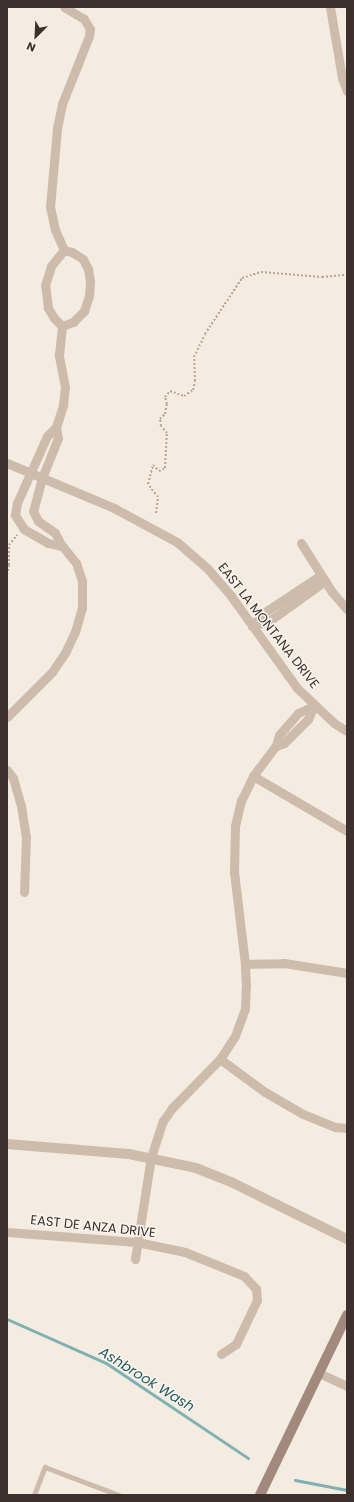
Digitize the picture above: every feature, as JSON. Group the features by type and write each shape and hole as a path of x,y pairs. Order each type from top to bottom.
{"main road":[{"path":"260,1495 347,1315"}],"street":[{"path":"64,7 84,19 90,29 90,36 62,104 57,128 50,207 55,230 64,250"},
{"path":"330,7 342,78 347,90"},
{"path":"62,326 73,322 84,311 89,296 90,281 88,269 80,256 64,250"},
{"path":"62,326 54,318 48,308 45,285 51,266 64,250"},
{"path":"62,326 58,355 65,387 63,405 56,426 58,438 37,476 17,503 15,515 22,526 48,543 62,546"},
{"name":"EAST LA MONTANA DRIVE","path":"7,463 114,508 177,542 207,568 298,688 314,706 334,723 347,731"},
{"path":"7,717 52,672 65,653 75,632 82,608 82,581 76,563 62,546 55,533 34,516 33,511 37,476"},
{"path":"22,526 34,516"},
{"path":"301,543 323,578 347,609"},
{"path":"252,626 269,621 323,578"},
{"path":"135,1259 150,1157 163,1121 172,1108 220,1058 235,1036 245,1009 245,964 234,872 235,826 241,801 253,776 276,746 279,735 298,713 314,706"},
{"path":"7,770 13,778 21,806 26,836 24,892"},
{"path":"253,776 347,831"},
{"path":"245,964 284,963 347,973"},
{"path":"220,1058 264,1092 303,1114 335,1127 347,1128"},
{"path":"7,1144 130,1154 175,1162 213,1174 347,1239"},
{"name":"EAST DE ANZA DRIVE","path":"7,1232 137,1242 185,1252 244,1276 256,1289 257,1300 236,1344 221,1354"},
{"path":"319,1373 347,1386"}],"lane":[{"path":"34,1495 45,1467 120,1495"}],"path":[{"path":"156,513 158,497 148,484 153,465 159,471 165,468 167,432 161,426 160,419 165,414 167,404 165,397 170,391 184,396 193,390 195,381 194,357 205,334 242,278 261,272 322,277 347,275"},
{"path":"7,575 9,565 9,545 22,526"}],"waterway":[{"name":"Ashbrook Wash","path":"7,1319 106,1363 248,1458"},
{"name":"Ashbrook Wash","path":"295,1480 347,1490"}]}
